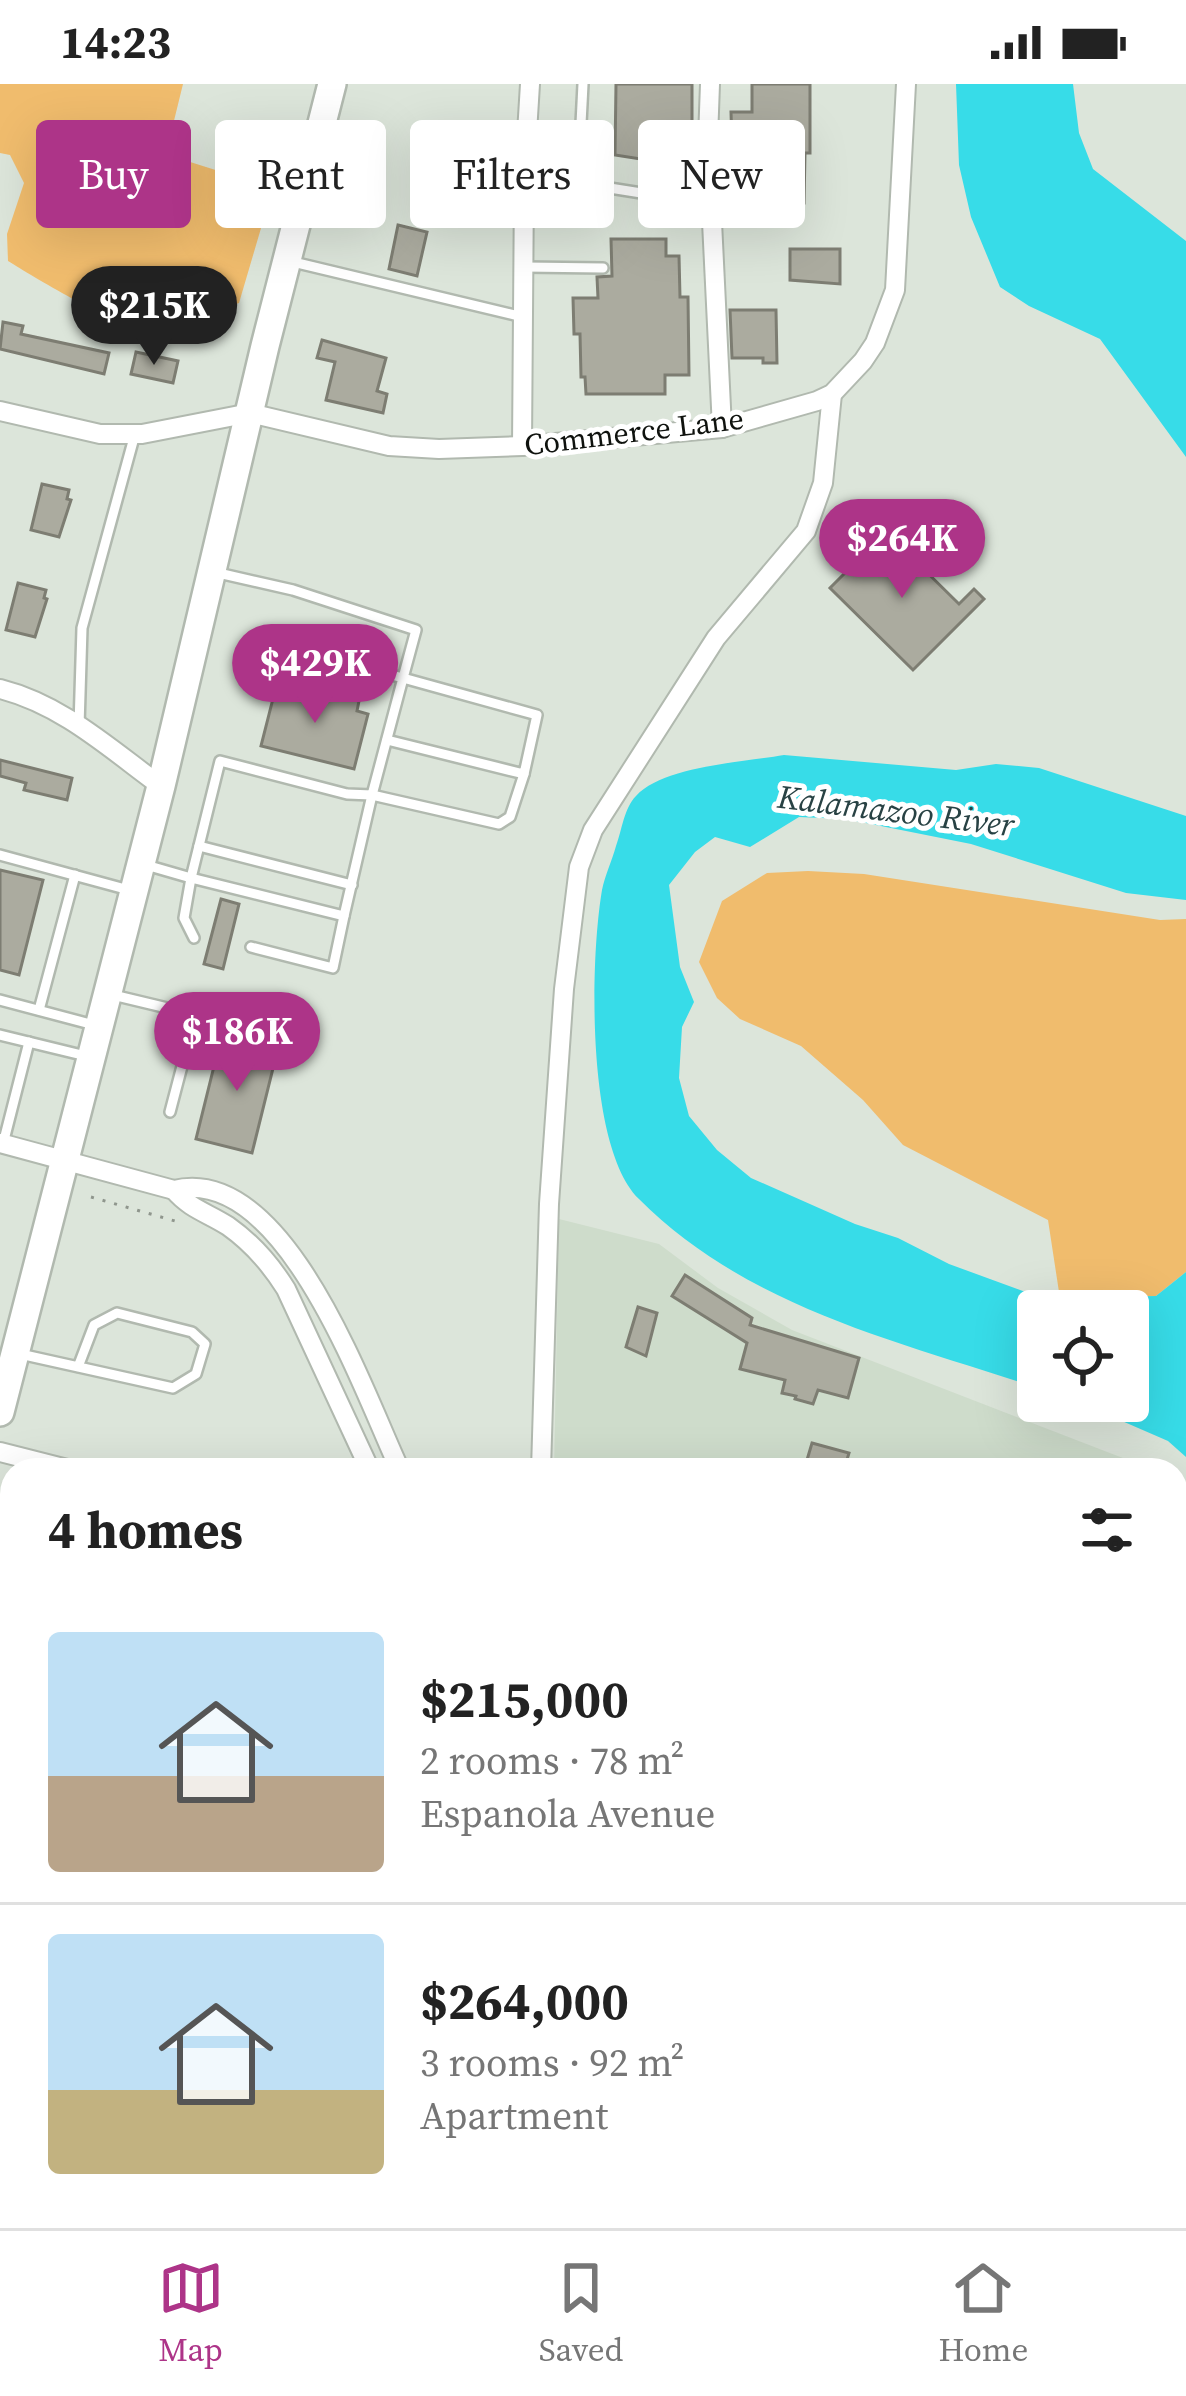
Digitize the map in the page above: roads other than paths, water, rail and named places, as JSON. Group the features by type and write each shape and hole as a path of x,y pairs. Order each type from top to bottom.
{"street":[{"path":"0,1409 161,786 332,84"},
{"path":"528,120 530,84"},
{"path":"710,84 710,120"},
{"path":"541,1458 551,1180 564,989 579,867 592,830 716,638 806,532 823,484 832,394 874,343 895,290 906,84"},
{"path":"522,446 524,228"},
{"path":"712,228 722,428"},
{"name":"Commerce Lane","path":"250,413 389,446 522,446 722,428 832,394"},
{"path":"0,411 100,434 135,434 250,413"},
{"path":"0,689 26,696 79,725 161,786"},
{"path":"2,1143 173,1190 194,1185 233,1198 284,1242 314,1286 394,1458"},
{"path":"173,1190 186,1205 226,1225 269,1263 286,1289 364,1458"}],"lane":[{"path":"581,120 583,84"},
{"path":"287,260 523,317"},
{"path":"524,267 603,268"},
{"path":"79,725 82,628 135,434"},
{"path":"212,572 293,590 416,630 333,968 251,947"},
{"path":"194,938 184,918 220,761 347,794 372,795 499,824 510,817 524,774 537,715 288,648"},
{"path":"388,740 524,774"},
{"path":"199,846 352,885"},
{"path":"0,855 134,892"},
{"path":"141,863 344,916"},
{"path":"39,1010 70,874"},
{"path":"108,993 184,1012 189,1019 192,1028 170,1112"},
{"path":"0,1000 99,1026"},
{"path":"0,1035 92,1057"},
{"path":"2,1143 28,1042"},
{"path":"15,1353 78,1367 173,1388 196,1374 205,1345 192,1332 117,1313 94,1324 78,1367"}],"water":[{"path":"956,84 1073,84 1079,133 1093,169 1186,241 1186,457 1100,339 1000,287 971,217 959,165"},
{"name":"Kalamazoo River","path":"784,755 956,770 996,764 1039,768 1186,816 1186,900 1126,893 971,844 846,819 799,817 750,847 715,837 695,852 669,885 680,967 694,1002 682,1027 679,1078 689,1116 717,1150 751,1178 1020,1290 1017,1381 826,1317 776,1294 682,1236 639,1199 622,1174 609,1139 596,1052 595,961 602,890 626,813 636,796 665,778"},
{"path":"1186,1272 1186,1457 1168,1441 1124,1422 1149,1422 1149,1296 1156,1296"}]}
